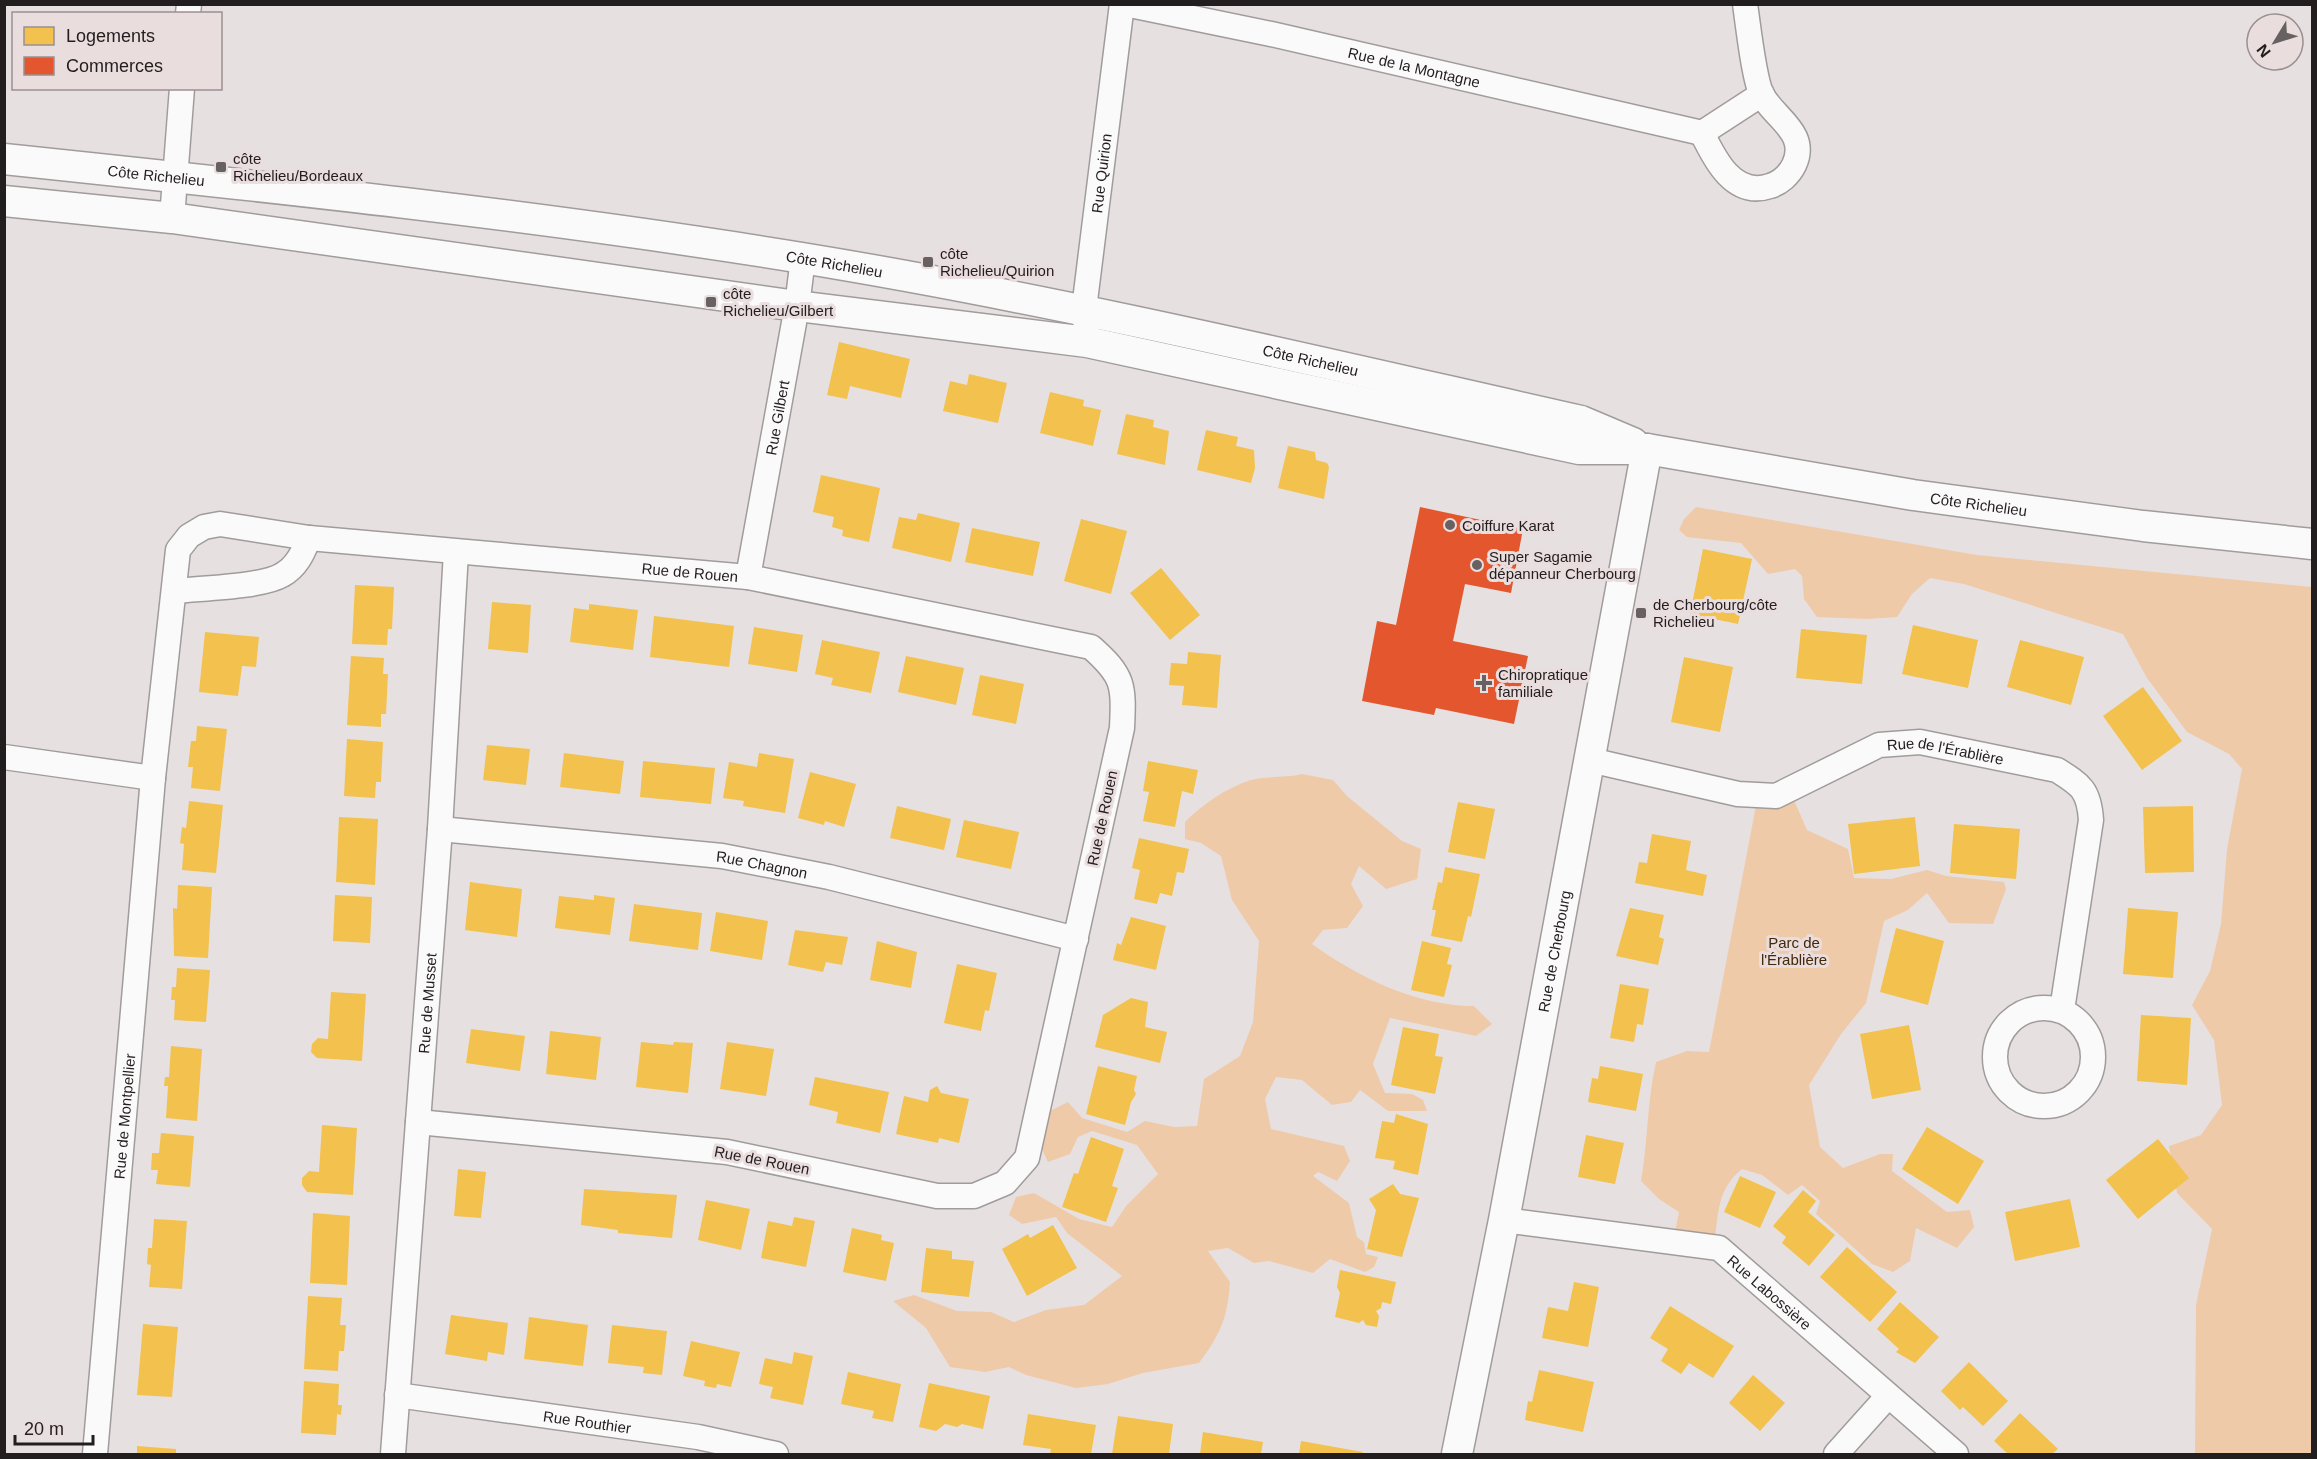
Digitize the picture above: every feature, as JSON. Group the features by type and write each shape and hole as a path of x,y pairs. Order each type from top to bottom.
{"street":[{"name":"Rue de la Montagne","path":"1123,4 1271,33 1702,133"},
{"name":"Rue Quirion","path":"1086,342 1084,309 1123,4"},
{"path":"1745,4 1762,94 1790,126 1796,138 1797,152 1794,164 1786,176 1776,184 1757,188 1737,183 1717,162 1702,133 1762,94"},
{"path":"172,218 182,90"},
{"name":"Côte Richelieu","path":"4,159 552,222 803,258 1084,309 1581,422 1647,449"},
{"name":"Côte Richelieu","path":"4,201 172,218 797,306 1086,342 1579,449 1647,449 1983,505 2134,525 2313,544"},
{"name":"Rue Gilbert","path":"748,577 797,306 803,258"},
{"name":"Rue de Cherbourg","path":"1457,1455 1504,1220 1647,449"},
{"name":"Rue de Rouen","path":"175,591 178,550 189,536 204,527 220,524 309,538 748,577 1091,647 1112,666 1124,690 1122,728 1027,1158 1005,1183 974,1196 937,1196 727,1152 418,1122"},
{"path":"175,591 260,581 282,576 299,560 309,538"},
{"name":"Rue de Musset","path":"393,1455 440,829 456,552"},
{"name":"Rue de Montpellier","path":"95,1455 153,778 175,591"},
{"name":"Rue de l'Érablière","path":"1590,760 1738,794 1776,796 1879,746 1920,742 2057,770 2075,781 2090,799 2091,820 2062,1010"},
{"path":"4,758 153,778"},
{"name":"Rue Chagnon","path":"440,829 722,856 829,878 1076,939"},
{"path":"2046,1007 2062,1010 2077,1019 2088,1032 2093,1048 2093,1066 2087,1082 2076,1095 2062,1104 2045,1106 2029,1104 2015,1097 2004,1086 1997,1071 1995,1056 1998,1040 2011,1021 2031,1009 2046,1007"},
{"name":"Rue Labossière","path":"1504,1220 1719,1248 1956,1455"},
{"name":"Rue Routhier","path":"397,1395 697,1446 776,1455"},
{"path":"1836,1455 1888,1396"}],"green space":[{"path":"1696,507 1977,555 2312,587 2312,1454 2195,1454 2196,1305 2212,1229 2177,1193 2169,1146 2201,1135 2222,1105 2214,1040 2192,1005 2210,971 2221,924 2227,849 2242,769 2229,754 2187,732 2147,678 2123,634 1964,584 1930,578 1912,594 1897,617 1867,619 1817,617 1804,599 1802,576 1795,569 1768,574 1741,543 1687,537 1679,530 1684,519"},
{"path":"1302,774 1333,780 1347,796 1402,841 1421,849 1417,879 1386,889 1359,866 1351,884 1363,906 1347,928 1323,930 1312,944 1349,968 1388,987 1431,1001 1474,1006 1492,1024 1476,1036 1390,1018 1373,1064 1385,1093 1412,1094 1423,1100 1427,1111 1388,1111 1360,1090 1351,1102 1332,1105 1302,1080 1276,1077 1265,1099 1271,1129 1344,1146 1350,1161 1337,1181 1318,1172 1313,1176 1349,1203 1357,1237 1364,1242 1366,1254 1378,1257 1374,1267 1365,1272 1330,1259 1313,1273 1269,1261 1254,1263 1228,1248 1208,1251 1230,1282 1222,1325 1199,1363 1143,1373 1108,1384 1076,1388 1026,1375 1009,1367 985,1372 950,1367 926,1328 893,1301 914,1295 957,1311 991,1312 1014,1322 1046,1310 1084,1305 1122,1276 1067,1233 1056,1217 1022,1224 1009,1215 1016,1197 1034,1193 1079,1219 1112,1227 1126,1206 1158,1174 1137,1145 1092,1131 1078,1137 1070,1154 1048,1162 1039,1143 1050,1111 1068,1102 1082,1118 1127,1132 1145,1121 1174,1127 1197,1126 1204,1079 1240,1056 1253,1022 1259,941 1232,900 1221,856 1201,843 1185,839 1185,822 1215,797 1242,783 1256,779"},
{"name":"Parc de l'Érablière","path":"1758,795 1793,798 1807,830 1848,849 1854,878 1891,879 1927,870 1946,876 2004,882 2006,889 1993,924 1949,923 1927,893 1908,910 1884,921 1866,1003 1841,1034 1809,1085 1820,1147 1843,1168 1880,1154 1893,1154 1892,1171 1947,1212 1970,1210 1974,1227 1957,1248 1916,1228 1910,1261 1893,1272 1872,1264 1816,1214 1820,1201 1802,1185 1788,1195 1762,1175 1742,1169 1727,1185 1723,1194 1714,1245 1673,1242 1679,1212 1659,1199 1641,1181 1656,1062 1687,1051 1709,1052"}],"building: Logements":[{"path":"839,342 910,359 901,398 850,386 847,399 827,395"},
{"path":"969,374 1007,383 998,423 943,411 950,381 967,385"},
{"path":"1050,392 1084,400 1083,406 1101,410 1093,446 1040,433"},
{"path":"1126,414 1154,420 1153,427 1169,431 1165,465 1117,454"},
{"path":"1206,430 1238,437 1236,446 1254,450 1255,468 1251,483 1197,470"},
{"path":"1288,446 1315,452 1316,460 1327,463 1329,467 1324,499 1278,488"},
{"path":"821,475 880,488 869,542 842,536 843,530 832,527 834,517 813,512"},
{"path":"918,513 960,523 951,562 892,548 899,517 916,520"},
{"path":"1081,519 1127,531 1111,594 1064,581"},
{"path":"972,528 1040,542 1033,576 965,562"},
{"path":"1703,549 1752,559 1738,624 1690,614"},
{"path":"1161,568 1200,615 1170,640 1130,593"},
{"path":"355,585 394,587 392,629 388,629 387,645 352,644"},
{"path":"492,602 531,605 528,653 488,649"},
{"path":"589,604 638,610 633,650 570,642 574,608 589,610"},
{"path":"654,616 734,626 729,667 650,657"},
{"path":"1913,625 1978,640 1968,688 1902,674"},
{"path":"754,627 803,635 797,672 748,664"},
{"path":"1801,629 1867,635 1862,684 1796,678"},
{"path":"205,632 259,637 256,667 242,666 238,696 199,692"},
{"path":"822,640 880,652 871,693 831,685 833,678 815,674"},
{"path":"2020,640 2084,657 2071,705 2007,687"},
{"path":"1188,652 1221,655 1217,708 1182,705 1184,686 1169,685 1171,663 1187,664"},
{"path":"351,656 384,658 383,674 388,674 386,714 381,714 381,727 347,725"},
{"path":"906,656 964,668 956,705 898,692"},
{"path":"1684,657 1733,667 1720,732 1671,722"},
{"path":"980,675 1024,684 1016,724 972,715"},
{"path":"2143,687 2182,741 2142,770 2103,716"},
{"path":"197,726 227,729 220,791 191,788 193,767 188,767 191,741 196,741"},
{"path":"347,739 383,742 381,782 376,782 375,798 344,796"},
{"path":"487,745 530,749 526,785 483,780"},
{"path":"564,753 624,761 620,794 560,787"},
{"path":"759,753 794,759 785,813 743,806 744,801 723,798 729,762 757,767"},
{"path":"643,761 715,768 711,804 640,797"},
{"path":"1148,761 1198,770 1193,794 1182,791 1175,827 1143,821 1149,792 1143,791"},
{"path":"810,772 856,784 844,827 825,821 824,825 798,818"},
{"path":"189,801 223,805 216,873 182,870 184,844 180,843 182,827 186,828"},
{"path":"1458,802 1495,809 1485,859 1448,852"},
{"path":"897,806 951,819 944,850 890,838"},
{"path":"2193,806 2194,872 2145,873 2143,807"},
{"path":"339,817 378,819 375,885 336,882"},
{"path":"1915,817 1920,866 1854,874 1848,824"},
{"path":"964,820 1019,832 1011,869 956,857"},
{"path":"1954,824 2020,829 2016,879 1950,873"},
{"path":"1652,834 1691,841 1686,870 1707,875 1703,896 1635,883 1639,862 1647,863"},
{"path":"1139,838 1189,849 1184,873 1177,872 1172,896 1160,893 1157,904 1134,899 1140,870 1132,868"},
{"path":"1445,867 1480,874 1471,917 1468,916 1462,942 1431,936 1436,910 1432,910 1438,882 1442,883"},
{"path":"470,882 522,889 517,937 465,930"},
{"path":"178,885 212,887 208,958 174,956 173,908 177,909"},
{"path":"335,895 372,897 370,943 333,941"},
{"path":"594,895 615,898 610,935 555,928 559,896 594,900"},
{"path":"634,904 702,913 698,950 629,941"},
{"path":"1630,908 1664,915 1659,937 1664,939 1658,965 1616,956"},
{"path":"2128,908 2178,912 2173,978 2123,974"},
{"path":"716,912 768,921 762,960 710,951"},
{"path":"1131,917 1166,926 1156,970 1113,960 1117,943 1121,945"},
{"path":"1896,928 1944,941 1928,1005 1880,992"},
{"path":"795,930 848,937 842,965 826,962 823,972 788,965"},
{"path":"877,941 917,952 911,988 870,980"},
{"path":"1422,941 1451,948 1447,964 1452,965 1444,997 1411,990"},
{"path":"957,964 997,973 989,1011 985,1010 981,1031 944,1023"},
{"path":"177,968 210,970 206,1022 174,1020 175,1000 171,1000 172,987 176,987"},
{"path":"1620,984 1649,989 1643,1025 1637,1024 1634,1042 1610,1038"},
{"path":"331,992 366,994 362,1061 317,1058 311,1052 312,1044 318,1038 328,1039"},
{"path":"1131,998 1148,1002 1145,1027 1167,1032 1160,1063 1095,1047 1103,1015"},
{"path":"2141,1015 2191,1018 2187,1085 2137,1081"},
{"path":"1909,1025 1921,1090 1872,1099 1860,1034"},
{"path":"1403,1027 1439,1034 1435,1056 1443,1057 1435,1094 1391,1085"},
{"path":"471,1029 525,1036 520,1071 466,1063"},
{"path":"550,1031 601,1037 596,1080 546,1074"},
{"path":"641,1042 673,1045 674,1042 693,1043 688,1093 636,1087"},
{"path":"727,1042 774,1049 766,1096 720,1089"},
{"path":"171,1046 202,1049 197,1121 166,1118 168,1086 164,1086 165,1077 169,1077"},
{"path":"1098,1066 1137,1076 1134,1090 1136,1094 1131,1102 1125,1125 1086,1114"},
{"path":"1600,1066 1643,1074 1636,1111 1588,1102 1592,1078 1598,1079"},
{"path":"815,1077 889,1092 880,1133 836,1123 838,1112 809,1105"},
{"path":"937,1086 941,1093 969,1099 959,1143 939,1138 938,1143 896,1134 904,1096 928,1102 930,1090"},
{"path":"1396,1114 1428,1124 1418,1175 1393,1169 1395,1161 1375,1158 1382,1121 1394,1123"},
{"path":"322,1125 357,1128 353,1195 307,1192 302,1185 302,1178 309,1171 319,1172"},
{"path":"1927,1127 1984,1161 1958,1204 1902,1169"},
{"path":"161,1133 194,1136 190,1187 156,1184 158,1170 151,1170 152,1153 159,1153"},
{"path":"1586,1135 1624,1143 1615,1184 1578,1177"},
{"path":"1091,1137 1124,1149 1112,1186 1118,1188 1106,1222 1062,1207 1074,1173 1078,1174"},
{"path":"2158,1139 2189,1178 2138,1219 2106,1180"},
{"path":"458,1169 486,1172 481,1218 454,1216"},
{"path":"1740,1176 1776,1192 1760,1228 1724,1212"},
{"path":"1393,1184 1400,1194 1419,1198 1402,1257 1367,1249 1376,1210 1369,1199"},
{"path":"584,1189 677,1195 672,1238 618,1233 618,1230 581,1225"},
{"path":"1803,1190 1816,1201 1808,1212 1835,1235 1809,1266 1782,1243 1786,1237 1773,1226"},
{"path":"2070,1199 2080,1247 2015,1261 2005,1212"},
{"path":"706,1200 750,1209 741,1250 698,1240"},
{"path":"313,1213 350,1216 347,1285 310,1283"},
{"path":"794,1217 815,1221 806,1267 761,1258 768,1221 792,1226"},
{"path":"154,1219 187,1221 182,1289 149,1287 151,1265 147,1264 148,1248 152,1248"},
{"path":"1053,1225 1077,1268 1027,1296 1002,1249 1028,1234 1030,1238"},
{"path":"852,1228 882,1235 881,1240 894,1243 886,1281 843,1272"},
{"path":"1847,1247 1897,1292 1870,1322 1820,1277"},
{"path":"926,1248 952,1251 952,1259 974,1261 969,1297 921,1292"},
{"path":"1340,1270 1396,1282 1391,1304 1382,1302 1381,1308 1376,1311 1379,1316 1377,1327 1366,1325 1363,1320 1359,1323 1335,1317 1340,1293 1337,1287"},
{"path":"1574,1282 1599,1287 1588,1347 1542,1338 1548,1307 1568,1311"},
{"path":"308,1296 342,1298 340,1325 346,1325 344,1351 339,1351 338,1371 304,1369"},
{"path":"1900,1302 1939,1337 1915,1363 1896,1352 1899,1349 1877,1329"},
{"path":"1670,1306 1734,1346 1713,1378 1689,1363 1681,1374 1661,1361 1668,1349 1650,1338"},
{"path":"451,1315 508,1323 504,1355 488,1352 487,1361 445,1354"},
{"path":"529,1317 588,1325 583,1366 524,1359"},
{"path":"143,1324 178,1327 172,1397 137,1395"},
{"path":"612,1325 667,1331 662,1375 643,1373 644,1367 608,1363"},
{"path":"691,1341 740,1352 731,1387 717,1384 716,1388 704,1386 705,1381 683,1376"},
{"path":"794,1352 813,1356 803,1405 770,1398 773,1387 759,1384 765,1358 792,1364"},
{"path":"1969,1362 2008,1401 1983,1426 1963,1407 1960,1410 1941,1391"},
{"path":"1539,1370 1594,1382 1583,1432 1525,1420 1528,1401 1532,1402"},
{"path":"848,1372 901,1384 893,1422 872,1418 874,1411 841,1404"},
{"path":"1753,1375 1785,1403 1760,1431 1729,1403"},
{"path":"304,1381 339,1384 338,1405 342,1405 341,1415 337,1414 336,1435 301,1433"},
{"path":"929,1383 990,1396 983,1429 962,1424 957,1427 945,1424 936,1431 919,1427"},
{"path":"2020,1413 2058,1449 2052,1454 2008,1454 1994,1441"},
{"path":"1028,1414 1096,1425 1091,1454 1050,1454 1051,1449 1023,1445"},
{"path":"1118,1416 1173,1424 1169,1454 1112,1454"},
{"path":"1203,1432 1263,1442 1261,1454 1200,1454"},
{"path":"1301,1441 1363,1452 1362,1454 1299,1454"},
{"path":"137,1446 176,1449 176,1454 137,1454"}],"building: Commerces":[{"path":"1420,507 1523,529 1511,593 1465,584 1453,641 1528,656 1514,724 1436,708 1434,715 1362,701 1377,621 1396,625"}],"place":[{"name":"côte Richelieu/Bordeaux","path":"221,167"},
{"name":"côte Richelieu/Quirion","path":"928,262"},
{"name":"côte Richelieu/Gilbert","path":"711,302"},
{"name":"Coiffure Karat","path":"1450,525"},
{"name":"Super Sagamie dépanneur Cherbourg","path":"1477,565"},
{"name":"de Cherbourg/côte Richelieu","path":"1641,613"},
{"name":"Chiropratique familiale","path":"1484,683"}]}
